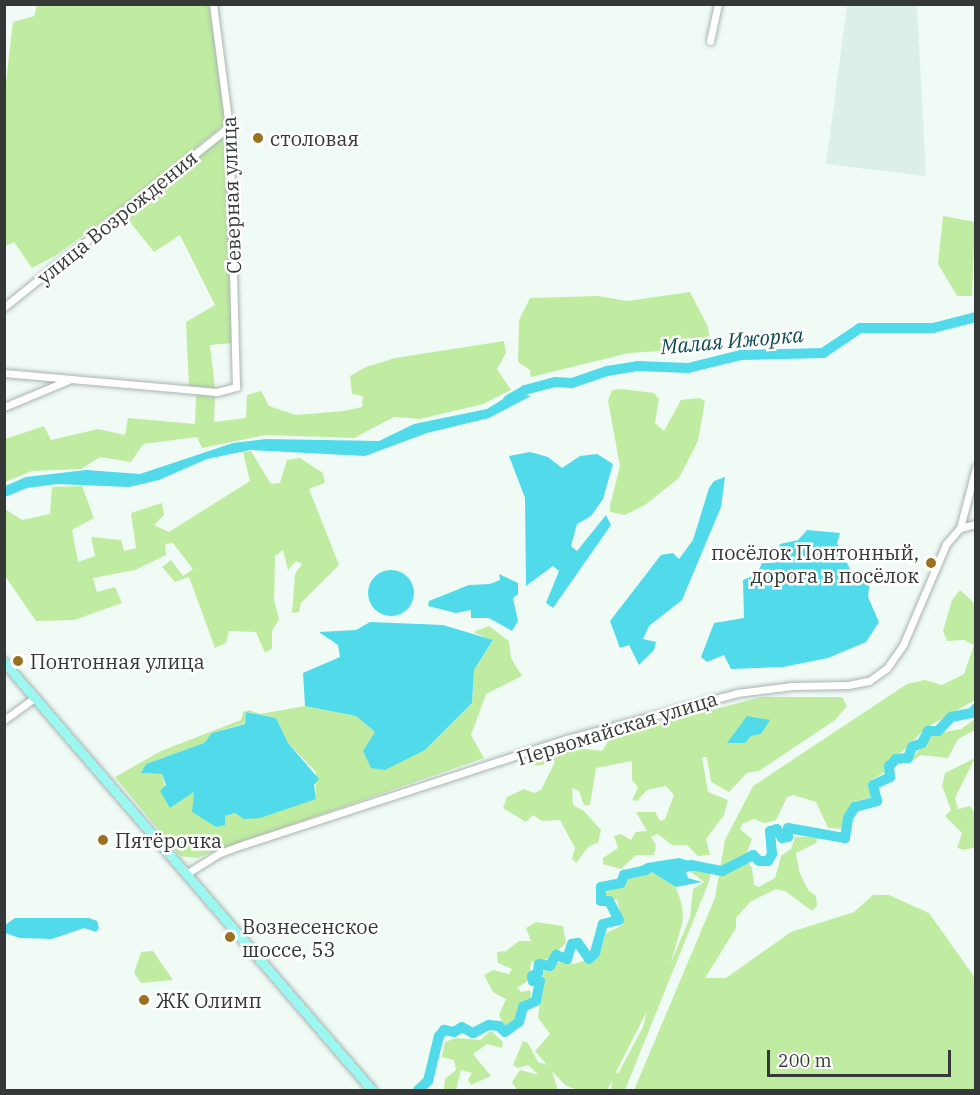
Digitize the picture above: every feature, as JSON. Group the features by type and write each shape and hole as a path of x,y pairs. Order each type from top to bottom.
{"main road":[{"path":"4,662 372,1090"}],"street":[{"name":"Северная улица","path":"72,380 217,392 236,387 230,127 213,4"},
{"path":"710,41 718,4"},
{"name":"улица Возрождения","path":"4,307 230,127"},
{"path":"4,373 72,380"},
{"path":"4,407 72,380"},
{"path":"975,467 960,528 975,524"},
{"name":"Первомайская улица","path":"186,874 220,853 245,844 567,739 737,693 793,686 848,686 869,681 887,668 903,645 946,544 960,528"},
{"path":"4,720 36,697"}],"shaded area":[{"path":"847,5 917,5 926,176 826,164"}],"green space":[{"path":"37,5 209,5 225,119 224,125 119,209 55,256 32,268 14,242 5,246 4,99 13,22 34,16"},
{"path":"224,136 233,343 210,345 215,389 189,387 186,322 215,305 180,235 154,252 126,217"},
{"path":"943,216 975,222 972,296 957,296 938,264"},
{"path":"690,292 708,327 710,345 706,348 629,353 531,377 530,370 518,362 519,320 530,298 598,296 627,301"},
{"path":"504,341 506,353 497,369 511,390 483,404 420,419 394,417 354,438 266,435 202,448 197,437 143,444 131,462 100,457 81,469 32,471 5,482 5,439 44,426 51,440 98,429 125,435 128,418 195,424 196,395 215,397 214,422 246,418 247,395 261,391 269,406 296,415 344,411 362,407 363,396 352,394 350,376 366,367 395,358"},
{"path":"612,390 654,393 659,399 655,423 664,431 681,400 699,398 705,401 698,441 679,478 645,505 625,515 610,512 620,466 608,401"},
{"path":"251,451 271,484 280,483 287,460 300,458 323,473 325,483 309,489 339,565 301,603 299,612 292,613 295,574 302,564 296,561 288,570 283,550 275,556 274,600 279,619 272,631 272,649 265,653 256,632 229,631 226,643 215,648 189,577 175,582 162,567 171,560 183,576 193,569 173,543 165,544 166,555 135,570 93,578 97,592 115,587 122,603 74,620 36,621 5,576 5,509 22,520 50,514 52,487 82,486 94,518 72,530 78,562 95,556 91,537 121,540 124,551 136,548 131,513 162,503 164,515 154,525 169,532 250,481 243,452"},
{"path":"960,590 975,604 975,700 926,728 902,752 887,760 885,772 871,780 871,797 854,802 846,812 845,829 828,828 816,802 793,795 787,797 776,820 765,823 754,819 742,824 740,829 752,839 745,858 752,868 754,885 759,887 775,878 781,856 791,849 795,837 818,837 816,843 796,853 799,871 808,890 816,896 817,906 812,911 785,891 776,889 750,902 736,918 736,928 705,978 726,978 791,932 854,912 873,895 889,895 929,913 975,978 975,1090 634,1090 715,898 725,840 753,786 907,684 925,680 942,685 964,674 974,645 964,640 947,641 943,631 952,600"},
{"path":"489,626 509,641 511,658 522,676 486,694 471,735 484,758 196,858 180,856 115,777 161,751 241,720 243,712 249,710 260,714 305,706 356,716 375,732 425,750 472,703 474,670 493,641 473,632","holes":["247,712 276,718 288,743 316,772 316,799 235,813 225,816 216,827 206,820 195,791 170,808 162,774 142,773 146,764 204,743 212,733 245,723"]},
{"path":"761,697 842,697 847,706 835,720 759,771 747,773 729,792 711,782 707,757 702,757 708,792 728,800 724,815 706,839 710,855 698,856 687,845 672,845 658,834 651,837 656,845 654,855 636,855 621,869 603,864 603,858 618,848 614,836 621,834 631,840 636,832 647,831 636,812 655,812 660,821 665,819 674,795 666,786 647,790 637,801 632,800 638,787 632,780 632,761 596,768 590,805 584,805 579,791 572,788 573,805 584,811 601,830 598,843 589,846 576,863 572,859 575,848 560,820 542,821 533,815 526,822 503,808 507,797 524,789 534,793 541,790 555,762 536,766 530,760 562,746 602,751 611,737"},
{"path":"975,719 975,730 958,739 948,758 921,755 906,765 933,734 961,729"},
{"path":"975,758 955,798 958,809 970,806 975,813 975,847 965,850 957,848 962,833 945,816 951,810 942,786 945,773"},
{"path":"650,871 676,887 682,905 683,920 671,963 690,917 693,889 704,882 690,871 710,873 710,879 625,1090 611,1090 612,1081 607,1090 577,1090 565,1085 552,1071 558,1090 517,1090 512,1082 520,1070 539,1075 528,1065 518,1068 513,1065 523,1041 528,1043 538,1062 547,1065 535,1051 550,1034 538,1018 544,971 560,962 574,964 599,956 606,933 623,925 617,900 606,898 606,892 622,886 627,878","holes":["647,1011 643,1027 618,1074 616,1072"]},
{"path":"536,922 563,926 566,943 548,959 531,962 529,980 517,988 521,992 530,990 531,996 528,1001 520,1004 519,1018 504,1026 499,1015 506,999 493,992 484,975 493,970 509,974 512,969 498,963 497,952 506,951 519,941 531,941 526,928"},
{"path":"153,951 173,980 141,983 134,973 141,952"},
{"path":"491,1031 503,1042 502,1048 487,1044 473,1054 491,1076 471,1085 468,1080 472,1073 461,1070 456,1090 444,1090 445,1079 456,1070 454,1060 442,1057 445,1042 456,1038 480,1040"}],"water":[{"path":"513,393 531,396 489,418 427,433 365,456 250,450 207,459 159,480 129,487 57,484 27,488 5,497 5,486 26,477 86,470 140,474 233,443 266,439 379,441 414,424 487,409"},
{"path":"530,452 548,457 562,468 580,456 597,454 613,464 603,499 591,516 577,524 571,546 577,551 606,515 611,525 553,608 546,603 559,571 553,566 526,586 525,498 509,456"},
{"path":"725,477 721,507 682,600 649,626 643,639 656,642 654,650 639,665 629,645 620,648 610,621 661,555 673,553 679,559 693,540 709,488 714,481"},
{"path":"807,530 840,533 837,543 853,575 870,579 868,597 879,622 866,642 828,658 783,667 731,669 724,655 707,662 701,657 714,623 744,618 743,580 757,574 762,563 772,563 780,544 798,540"},
{"path":"396,570 408,576 413,584 413,602 408,610 400,615 386,616 374,610 369,602 368,588 374,576 382,571"},
{"path":"499,574 518,583 518,594 513,598 518,621 512,631 489,618 471,618 471,610 456,613 428,606 429,601 469,585 490,584 500,580"},
{"path":"370,622 443,625 493,640 474,670 472,703 425,750 385,770 371,768 363,751 375,732 356,716 305,706 303,673 340,657 338,645 319,632 356,630"},
{"path":"246,712 276,718 288,743 319,779 314,785 316,799 260,818 244,819 235,813 225,816 225,825 216,827 192,812 194,792 170,808 160,791 166,785 162,774 141,773 146,764 204,743 212,733 245,724"},
{"path":"747,716 770,720 761,734 751,736 745,743 727,743"},
{"path":"679,858 704,865 702,869 686,872 688,878 702,882 676,887 650,871 635,876 634,870 647,863"},
{"path":"15,918 89,918 97,921 99,928 96,932 84,928 52,939 20,938 5,933 5,925"}],"waterway":[{"name":"Малая Ижорка","path":"508,400 525,390 555,382 572,383 607,371 638,366 688,368 741,355 823,353 860,328 933,328 976,317"},
{"path":"691,865 722,871 753,855 759,861 768,861 772,854 770,831 777,829 782,838 788,837 788,828 845,838 848,818 855,807 877,801 873,785 890,777 889,766 896,759 908,758 912,747 922,743 928,731 938,731 951,717 972,713 976,708"},
{"path":"418,1090 428,1081 439,1036 444,1030 454,1032 462,1027 473,1033 489,1025 499,1026 505,1032 519,1022 523,1007 536,1001 540,981 533,981 532,976 538,973 539,964 550,966 556,955 567,959 572,944 578,943 589,959 595,953 603,924 619,920 609,901 601,901 601,887 621,883 624,875 646,870"}],"place":[{"name":"столовая","path":"258,138"},
{"name":"посёлок Понтонный, дорога в посёлок","path":"931,563"},
{"name":"Понтонная улица","path":"18,661"},
{"name":"Пятёрочка","path":"103,840"},
{"name":"Вознесенское шоссе, 53","path":"230,937"},
{"name":"ЖК Олимп","path":"144,1000"}]}
